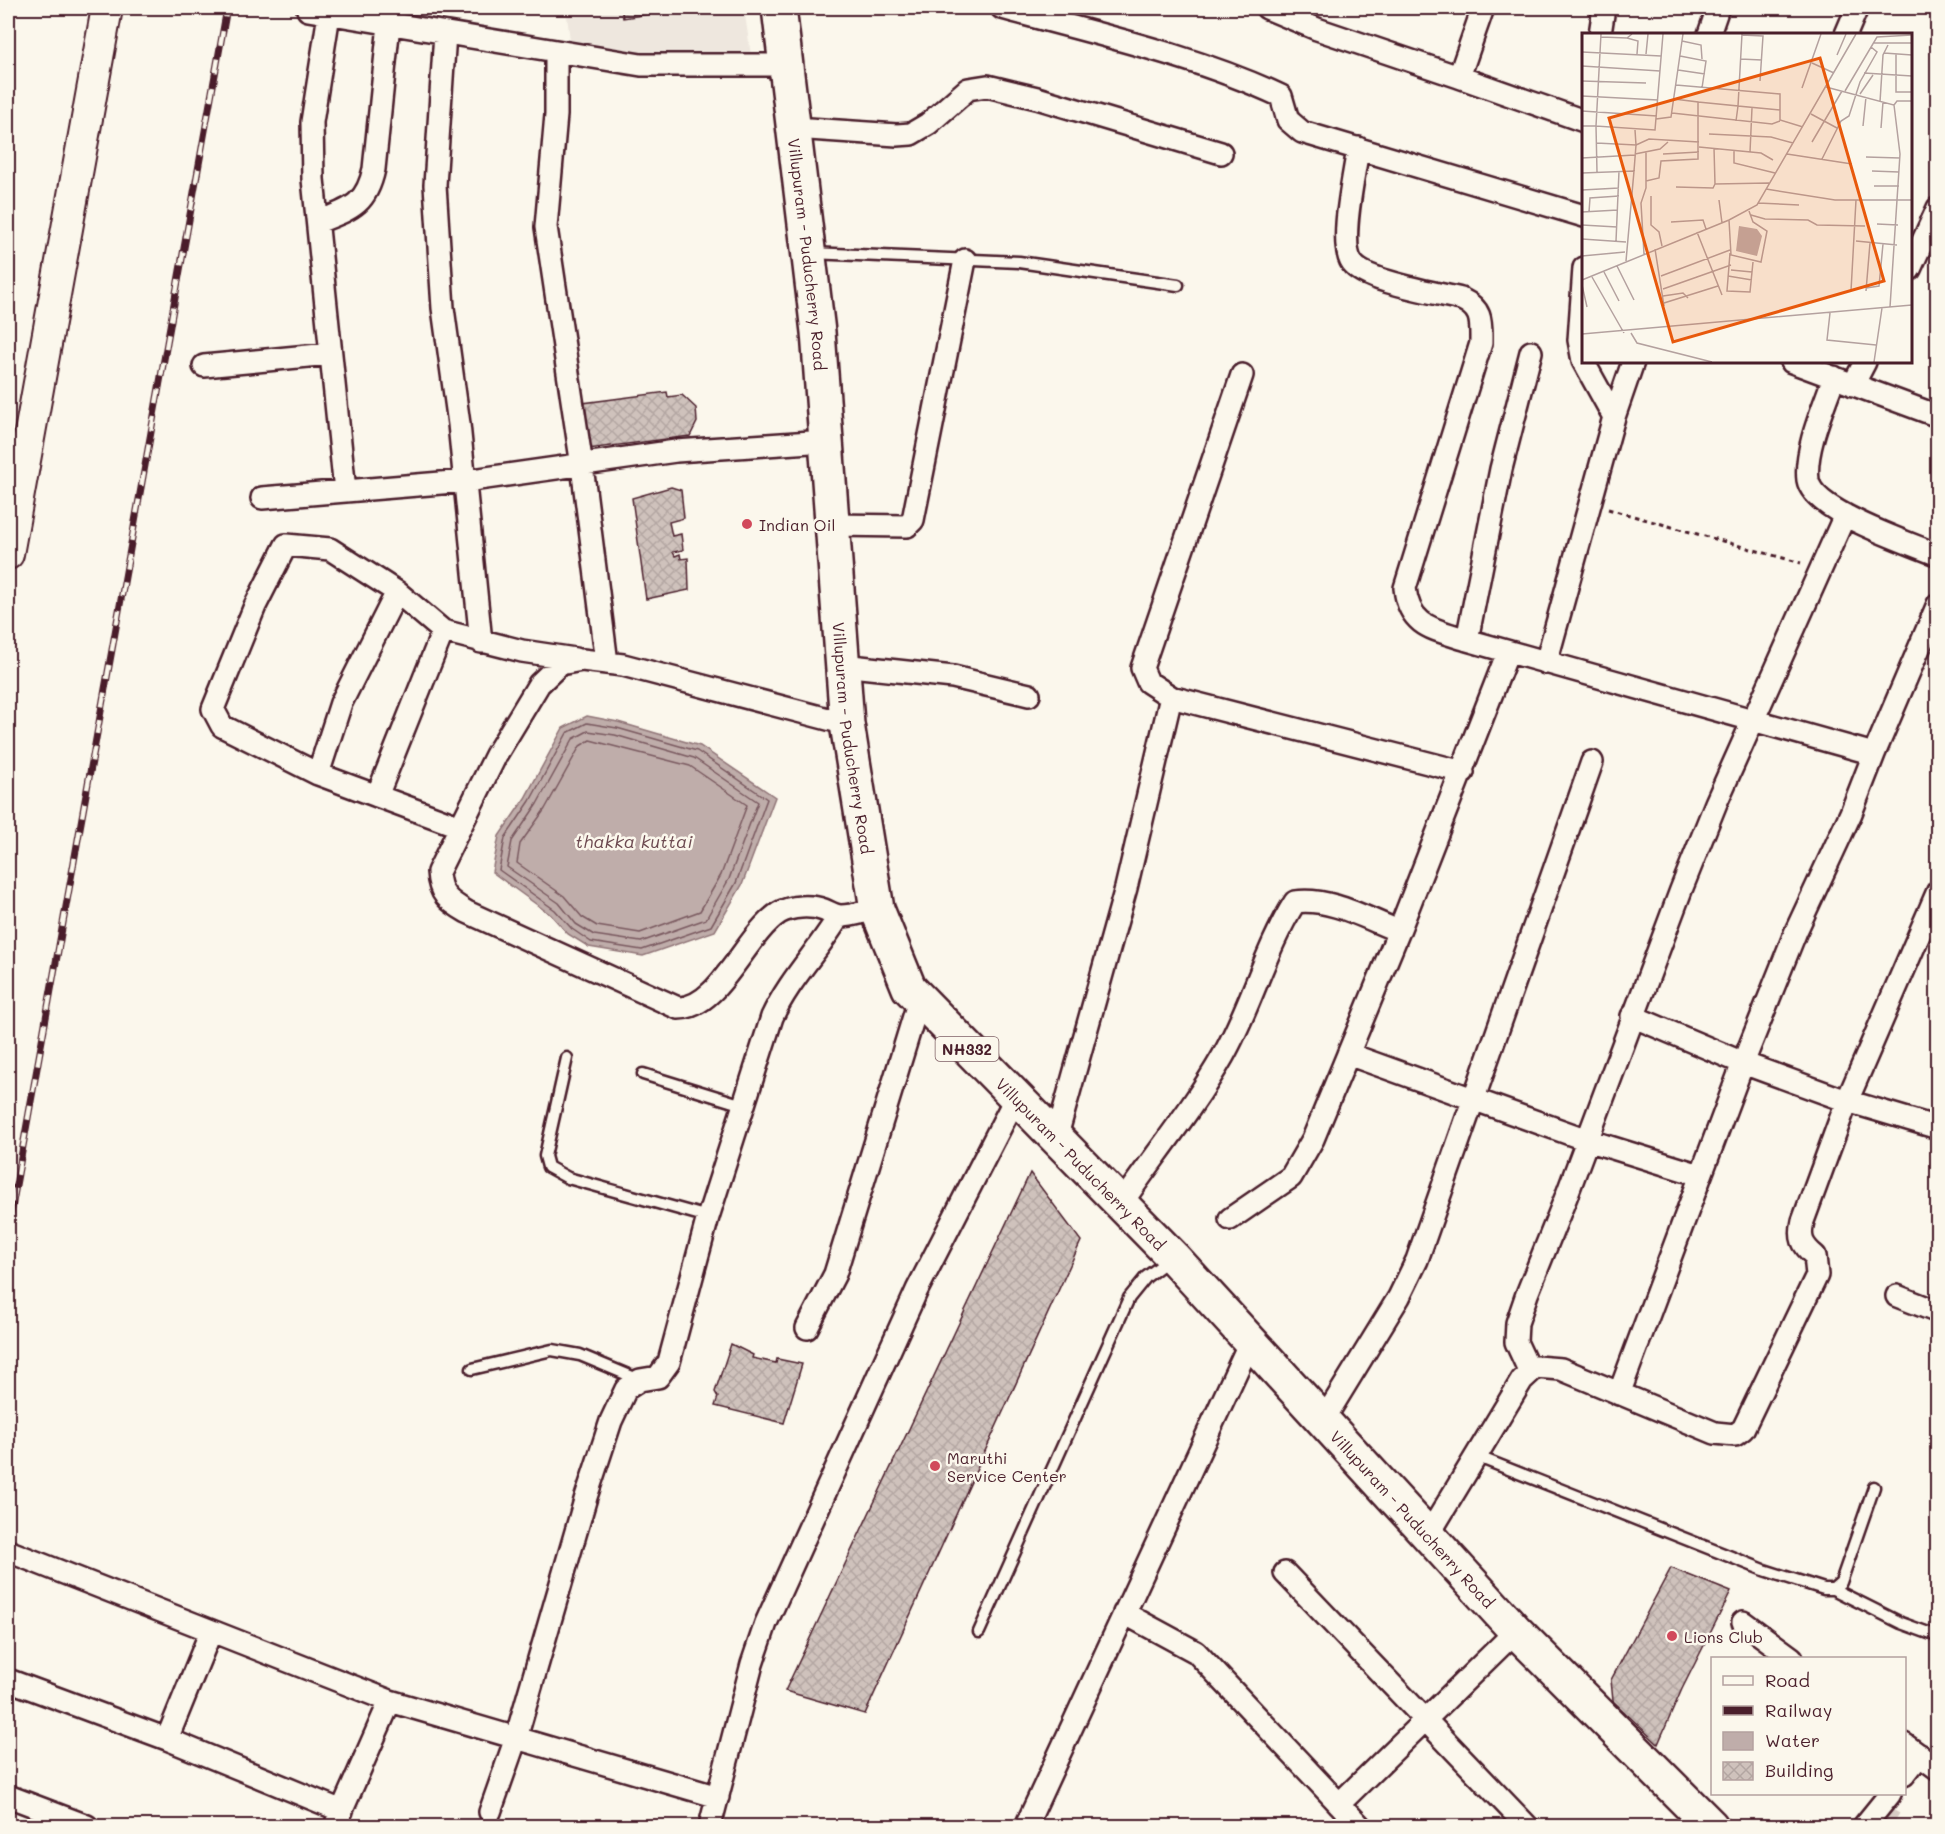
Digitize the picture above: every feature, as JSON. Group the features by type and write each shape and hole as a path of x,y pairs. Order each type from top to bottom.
{"highway":[{"name":"Villupuram - Puducherry Road","path":"779,8 809,253 826,441 847,724 877,909 909,988 1015,1099 1173,1257 1430,1534 1516,1631 1700,1822"}],"street":[{"path":"8,554 107,8"},
{"path":"1002,8 1190,61 1260,87 1281,96 1288,120 1302,132 1582,215"},
{"path":"1459,77 1483,8"},
{"path":"1600,33 1604,8"},
{"path":"1709,33 1718,8"},
{"path":"1846,33 1857,8"},
{"path":"308,10 640,65 787,65"},
{"path":"1273,10 1317,29 1582,121"},
{"path":"329,14 312,122 329,354 345,491"},
{"path":"318,222 347,210 363,200 370,188 389,24"},
{"path":"445,33 435,185 443,308 465,481 481,642"},
{"path":"556,52 556,115 546,227 582,466 607,663"},
{"path":"794,128 911,134 928,124 968,89 987,86 1037,98 1221,153"},
{"path":"1358,148 1346,247 1352,263 1365,273 1386,282 1461,299 1473,304 1481,318 1481,343 1405,588 1407,606 1416,619 1467,640 1874,754"},
{"path":"1912,267 1938,208"},
{"path":"832,525 907,526 913,520 965,260"},
{"path":"1582,297 1579,340 1582,356"},
{"path":"1467,640 1501,469 1531,352"},
{"path":"204,366 329,354"},
{"path":"1584,363 1614,417"},
{"path":"1546,663 1614,417 1633,363"},
{"path":"1795,363 1938,416"},
{"path":"1864,363 1844,381 1813,442 1808,465 1808,483 1816,496 1845,515 1938,555"},
{"path":"1242,375 1142,668 1148,682 1172,697 1463,772"},
{"path":"262,498 465,481 676,452 826,441"},
{"path":"1529,1370 1516,1342 1517,1323 1690,868 1845,515"},
{"path":"458,826 318,774 222,726 213,709 255,606 286,545 330,549 397,592 443,631 481,642 623,665 847,724"},
{"path":"318,774 341,703 397,592"},
{"path":"1619,1394 1700,1175 1796,931 1851,813 1938,604"},
{"path":"377,796 443,631"},
{"path":"1230,1219 1291,1177 1313,1138 1400,931 1508,652"},
{"path":"582,660 560,664 539,684 496,755 458,826 438,872 439,889 449,902 510,933 678,1008 690,1008 706,998 745,948 779,913 799,907 820,908 840,916 877,909"},
{"path":"842,664 953,677 1029,695"},
{"path":"1056,1139 1126,888 1172,697"},
{"path":"1323,1421 1399,1297 1418,1260 1592,762"},
{"path":"1430,1534 1529,1370 1542,1366 1561,1369 1715,1433 1735,1435 1743,1429 1816,1275 1818,1263 1815,1256 1803,1246 1800,1233 1847,1101 1938,891"},
{"path":"1121,1204 1222,1058 1245,1013 1283,921 1295,902 1308,900 1324,902 1400,931"},
{"path":"490,1812 516,1738 599,1455 626,1389 640,1380 658,1377 669,1362 708,1217 762,1045 783,992 820,947 840,916"},
{"path":"807,1328 834,1274 919,1000"},
{"path":"1632,1016 1743,1063 1847,1101 1931,1126"},
{"path":"1348,1054 1587,1140 1700,1175"},
{"path":"710,1827 752,1664 766,1623 917,1290 1015,1099"},
{"path":"1897,1296 1938,1312"},
{"path":"1026,1827 1250,1342"},
{"path":"8,1551 390,1701 718,1797"},
{"path":"1285,1573 1527,1827"},
{"path":"1124,1613 1196,1652 1360,1827"},
{"path":"1743,1622 1789,1657"},
{"path":"167,1740 211,1631"},
{"path":"1339,1804 1516,1631"},
{"path":"8,1680 167,1740 339,1819 390,1701"},
{"path":"1906,1771 1912,1749 1938,1769"},
{"path":"1864,1827 1889,1795"},
{"path":"8,1796 87,1827"}],"lane":[{"path":"809,253 1058,266 1178,285"},
{"path":"567,1058 545,1156 548,1167 568,1178 708,1217"},
{"path":"643,1074 743,1106"},
{"path":"979,1632 1129,1298 1146,1277 1173,1257"},
{"path":"472,1369 552,1350 580,1355 640,1380"},
{"path":"1476,1456 1764,1570 1824,1589 1833,1589 1901,1623 1920,1631 1938,1634"},
{"path":"1833,1589 1841,1582 1874,1487"}],"path":[{"path":"1590,504 1820,569"}],"shaded area":[{"path":"566,8 744,8 752,62 571,49"}],"water":[{"name":"thakka kuttai","path":"587,716 618,722 700,746 775,797 742,885 715,931 643,956 589,947 568,934 551,915 492,872 499,836 525,798 563,728"}],"building":[{"path":"621,8 676,8 677,10 623,18"},
{"path":"667,392 668,397 682,395 696,408 697,422 690,436 588,449 583,403"},
{"path":"671,487 681,490 684,518 669,522 672,536 681,534 683,550 673,552 675,556 680,554 681,559 688,558 689,590 646,599 632,498"},
{"name":"Maruthi Service Center","path":"1030,1173 1081,1241 865,1714 785,1691"},
{"path":"731,1344 753,1355 752,1358 776,1363 777,1359 802,1364 784,1423 715,1406 718,1397 715,1392"},
{"name":"Lions Club","path":"1671,1568 1731,1592 1682,1689 1658,1744 1613,1701 1611,1680"}],"tunnel":[{"path":"1876,1812 1900,1826"}],"railway":[{"path":"8,1230 227,8"}],"place":[{"name":"Indian Oil","path":"747,524"},
{"name":"Maruthi Service Center","path":"935,1466"},
{"name":"Lions Club","path":"1672,1636"}]}
